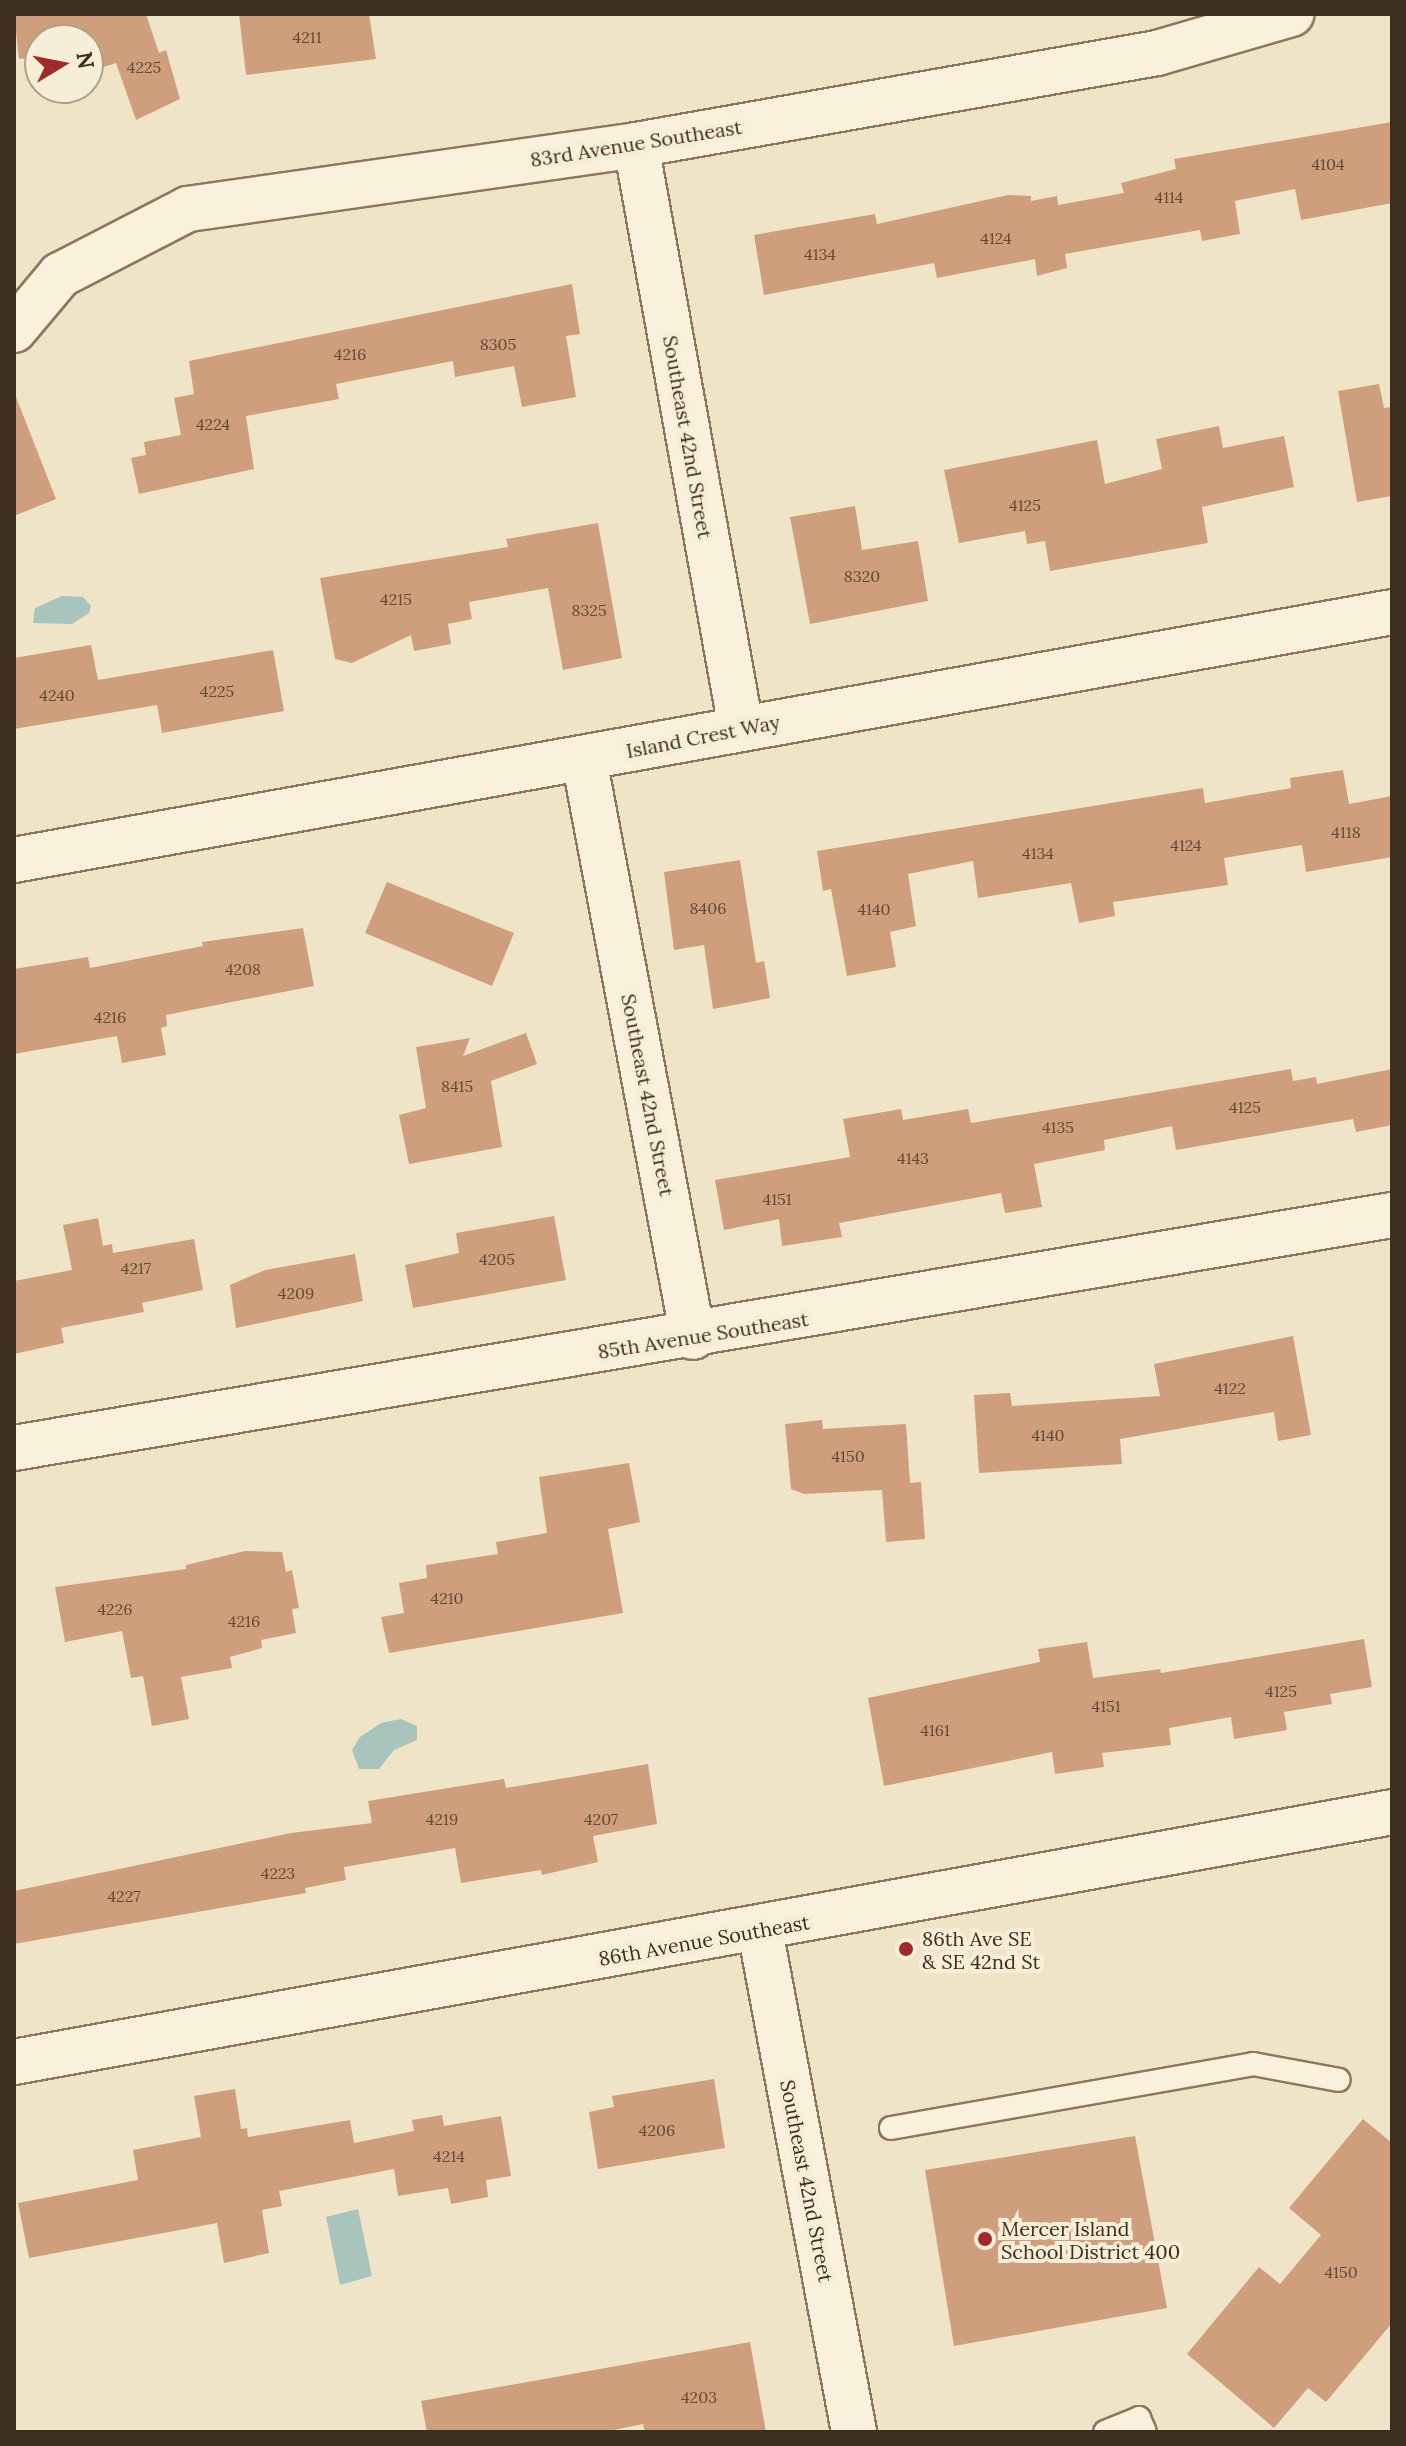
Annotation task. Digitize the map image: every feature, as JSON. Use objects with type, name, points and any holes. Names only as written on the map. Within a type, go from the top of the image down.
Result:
[{"type":"street","name":"83rd Avenue Southeast","points":[[14,330],[60,275],[188,209],[636,145],[1200,28],[1291,14]]},
{"type":"street","name":"Southeast 42nd Street","points":[[636,145],[741,728]]},
{"type":"street","name":"Island Crest Way","points":[[14,860],[1392,612]]},
{"type":"street","name":"Southeast 42nd Street","points":[[584,759],[693,1337]]},
{"type":"street","name":"85th Avenue Southeast","points":[[14,1448],[693,1337],[1392,1215]]},
{"type":"street","name":"86th Avenue Southeast","points":[[14,2062],[760,1930],[1392,1812]]},
{"type":"street","name":"Southeast 42nd Street","points":[[760,1930],[854,2432]]},
{"type":"lane","points":[[891,2128],[1253,2064],[1339,2080]]},
{"type":"lane","points":[[1105,2432],[1139,2418],[1145,2432]]},
{"type":"water","points":[[62,596],[83,597],[91,606],[89,613],[72,624],[33,623],[35,608]]},
{"type":"water","points":[[401,1719],[417,1726],[417,1740],[394,1750],[379,1769],[359,1769],[352,1750],[360,1737],[381,1723]]},
{"type":"water","points":[[358,2209],[372,2276],[340,2285],[326,2217]]},
{"type":"building","points":[[14,14],[146,14],[159,53],[166,50],[180,99],[136,120],[116,63],[104,67],[104,24],[24,24],[24,58],[19,59]]},
{"type":"building","points":[[239,14],[369,14],[376,59],[246,75]]},
{"type":"building","points":[[1392,122],[1392,203],[1301,220],[1295,189],[1235,201],[1240,234],[1202,241],[1200,230],[1065,254],[1067,268],[1037,276],[1035,259],[937,278],[934,263],[764,295],[754,235],[875,214],[877,224],[1008,195],[1031,196],[1031,201],[1057,196],[1058,205],[1124,193],[1121,183],[1176,169],[1174,159]]},
{"type":"building","points":[[572,284],[580,334],[566,336],[576,397],[522,407],[514,366],[455,377],[453,361],[336,384],[339,399],[246,416],[254,469],[139,494],[131,458],[146,455],[144,442],[181,435],[174,398],[194,394],[189,361]]},
{"type":"building","points":[[1379,384],[1384,408],[1392,407],[1392,496],[1357,502],[1338,391]]},
{"type":"building","points":[[14,398],[56,499],[14,516]]},
{"type":"building","points":[[1219,426],[1223,448],[1284,436],[1294,487],[1202,507],[1208,543],[1050,571],[1045,541],[1027,544],[1025,531],[959,543],[944,470],[1097,440],[1105,484],[1162,469],[1156,439]]},
{"type":"building","points":[[855,506],[862,550],[918,541],[928,601],[810,624],[790,517]]},
{"type":"building","points":[[598,523],[622,658],[563,670],[548,588],[469,602],[472,619],[448,624],[451,644],[414,651],[411,635],[352,663],[335,659],[320,578],[508,547],[506,539]]},
{"type":"building","points":[[91,645],[98,680],[273,650],[284,711],[162,733],[157,705],[14,729],[14,658]]},
{"type":"building","points":[[1343,770],[1349,804],[1392,796],[1392,857],[1306,872],[1302,845],[1224,858],[1228,885],[1113,902],[1115,916],[1079,923],[1071,883],[978,898],[973,861],[908,874],[916,926],[890,932],[896,967],[847,976],[831,889],[823,891],[817,851],[1203,788],[1205,803],[1291,788],[1290,778]]},
{"type":"building","points":[[740,860],[756,963],[764,961],[770,998],[713,1009],[704,945],[674,950],[664,872]]},
{"type":"building","points":[[387,882],[514,933],[492,986],[365,933]]},
{"type":"building","points":[[303,928],[314,986],[166,1015],[167,1026],[161,1028],[166,1055],[122,1063],[117,1036],[14,1054],[14,969],[88,957],[90,968],[203,946],[202,942]]},
{"type":"building","points":[[526,1033],[537,1064],[491,1081],[502,1147],[409,1164],[399,1115],[426,1108],[416,1047],[470,1038],[463,1056]]},
{"type":"building","points":[[1291,1069],[1293,1081],[1316,1077],[1317,1084],[1392,1069],[1392,1125],[1356,1132],[1353,1119],[1176,1150],[1172,1126],[1104,1140],[1105,1150],[1034,1164],[1042,1207],[1005,1213],[1001,1193],[839,1223],[842,1237],[782,1246],[779,1219],[724,1230],[715,1180],[850,1157],[843,1119],[901,1109],[903,1120],[968,1109],[971,1123]]},
{"type":"building","points":[[554,1216],[566,1280],[413,1308],[405,1265],[459,1253],[456,1233]]},
{"type":"building","points":[[98,1218],[103,1246],[112,1244],[113,1253],[194,1239],[203,1290],[142,1303],[144,1312],[61,1328],[64,1343],[14,1354],[14,1281],[72,1270],[63,1225]]},
{"type":"building","points":[[355,1254],[363,1301],[236,1328],[230,1285],[265,1270]]},
{"type":"building","points":[[1293,1336],[1311,1435],[1278,1441],[1274,1412],[1120,1439],[1122,1464],[979,1473],[974,1395],[1010,1393],[1012,1406],[1160,1396],[1154,1364]]},
{"type":"building","points":[[822,1420],[823,1429],[906,1424],[910,1483],[921,1482],[925,1539],[886,1542],[882,1490],[804,1494],[791,1489],[785,1424]]},
{"type":"building","points":[[629,1463],[640,1522],[608,1529],[623,1613],[389,1653],[381,1617],[404,1613],[399,1583],[427,1578],[426,1565],[498,1554],[496,1542],[547,1533],[539,1477]]},
{"type":"building","points":[[245,1551],[282,1552],[286,1572],[292,1570],[299,1608],[292,1609],[296,1633],[261,1640],[262,1648],[230,1657],[232,1668],[181,1677],[189,1719],[152,1726],[143,1676],[131,1678],[122,1631],[65,1642],[55,1587],[186,1569],[186,1565]]},
{"type":"building","points":[[1364,1639],[1372,1687],[1330,1694],[1332,1704],[1284,1712],[1287,1730],[1234,1739],[1231,1717],[1169,1728],[1171,1745],[1102,1753],[1104,1767],[1055,1774],[1052,1752],[884,1786],[868,1698],[1040,1662],[1038,1649],[1087,1642],[1093,1678],[1160,1669],[1161,1673]]},
{"type":"building","points":[[648,1764],[657,1824],[593,1836],[598,1862],[542,1875],[541,1870],[461,1883],[455,1848],[344,1867],[346,1880],[305,1888],[306,1893],[14,1944],[14,1891],[291,1833],[372,1823],[368,1801],[504,1779],[506,1788]]},
{"type":"building","points":[[714,2079],[725,2148],[598,2169],[589,2112],[614,2107],[612,2096]]},
{"type":"building","points":[[235,2089],[241,2129],[247,2128],[248,2137],[350,2120],[354,2143],[414,2131],[412,2120],[442,2115],[444,2126],[501,2116],[511,2176],[486,2180],[488,2197],[451,2204],[448,2188],[398,2196],[394,2169],[279,2191],[282,2206],[262,2210],[269,2253],[224,2263],[217,2223],[29,2258],[18,2203],[138,2180],[133,2150],[201,2137],[194,2096]]},
{"type":"building","points":[[1363,2119],[1392,2143],[1392,2323],[1326,2402],[1308,2388],[1274,2428],[1187,2354],[1259,2267],[1280,2284],[1321,2235],[1289,2208]]},
{"type":"building","name":"Mercer Island School District 400","points":[[1135,2136],[1167,2308],[954,2346],[925,2170]]},
{"type":"building","points":[[750,2342],[766,2432],[645,2432],[643,2424],[604,2432],[427,2432],[421,2401]]},
{"type":"place","name":"86th Ave SE & SE 42nd St","points":[[906,1949]]},
{"type":"place","name":"Mercer Island School District 400","points":[[985,2239]]}]
